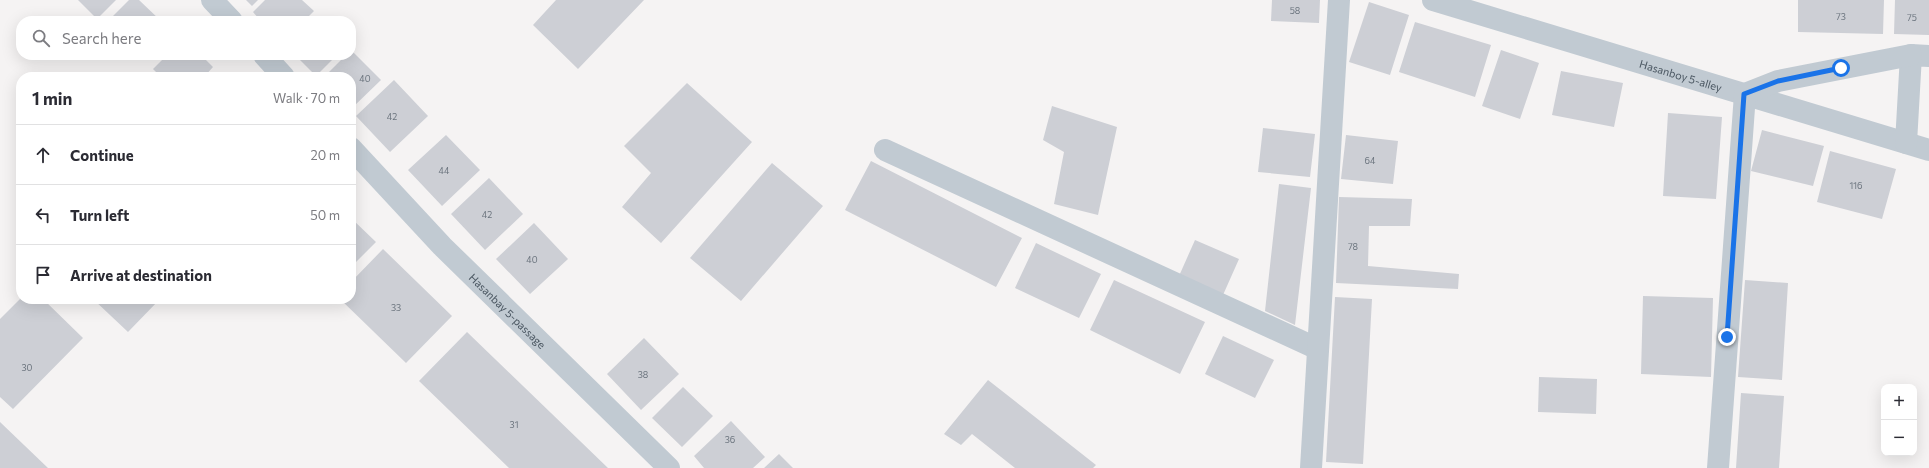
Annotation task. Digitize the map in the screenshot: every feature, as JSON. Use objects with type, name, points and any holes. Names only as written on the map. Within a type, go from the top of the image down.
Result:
[{"type":"street","points":[[212,0],[227,16]]},
{"type":"street","points":[[1311,468],[1339,0]]},
{"type":"street","name":"Hasanboy 5-alley","points":[[1432,0],[1929,150]]},
{"type":"street","points":[[1718,468],[1744,94],[1778,81],[1920,56],[1906,143]]},
{"type":"street","points":[[269,60],[279,72]]},
{"type":"street","points":[[885,150],[1318,349]]},
{"type":"street","name":"Hasanbay 5-passage","points":[[356,153],[442,246],[669,468]]},
{"type":"building","points":[[78,0],[116,0],[100,16],[94,16]]},
{"type":"building","points":[[129,0],[139,0],[156,16],[113,16]]},
{"type":"building","points":[[246,0],[258,0],[252,6]]},
{"type":"building","points":[[265,0],[302,0],[314,11],[309,16],[257,16],[253,12]]},
{"type":"building","points":[[556,0],[644,0],[578,69],[533,25]]},
{"type":"building","points":[[1272,0],[1320,0],[1319,23],[1271,21]]},
{"type":"building","points":[[1798,0],[1884,0],[1883,34],[1798,32]]},
{"type":"building","points":[[1895,0],[1929,0],[1929,35],[1894,34]]},
{"type":"building","points":[[1369,2],[1409,15],[1390,75],[1349,62]]},
{"type":"building","points":[[1415,22],[1491,45],[1475,97],[1399,72]]},
{"type":"building","points":[[1501,50],[1539,63],[1520,119],[1482,106]]},
{"type":"building","points":[[356,55],[381,80],[356,104],[356,72],[329,72],[341,60],[356,60]]},
{"type":"building","points":[[162,60],[206,60],[213,67],[208,72],[156,72],[153,69]]},
{"type":"building","points":[[300,60],[332,60],[320,72],[312,72]]},
{"type":"building","points":[[1561,71],[1623,83],[1614,127],[1552,115]]},
{"type":"building","points":[[394,80],[428,116],[390,152],[356,116]]},
{"type":"building","points":[[687,83],[752,142],[661,243],[622,207],[651,173],[624,146]]},
{"type":"building","points":[[1052,106],[1117,127],[1098,215],[1054,204],[1064,152],[1043,140]]},
{"type":"building","points":[[1668,113],[1722,117],[1716,199],[1663,196]]},
{"type":"building","points":[[1263,128],[1315,134],[1310,177],[1258,172]]},
{"type":"building","points":[[1762,130],[1824,146],[1813,186],[1751,171]]},
{"type":"building","points":[[446,135],[480,170],[442,206],[408,170]]},
{"type":"building","points":[[1346,135],[1398,141],[1393,184],[1341,179]]},
{"type":"building","points":[[1830,151],[1896,169],[1882,219],[1817,202]]},
{"type":"building","points":[[871,161],[1022,238],[996,287],[845,210]]},
{"type":"building","points":[[772,163],[823,206],[741,301],[690,258]]},
{"type":"building","points":[[489,178],[523,214],[485,250],[451,214]]},
{"type":"building","points":[[1279,184],[1311,188],[1295,325],[1265,311]]},
{"type":"building","points":[[1339,197],[1412,199],[1410,226],[1369,226],[1368,266],[1459,274],[1458,289],[1336,283]]},
{"type":"building","points":[[356,223],[376,242],[356,262]]},
{"type":"building","points":[[534,223],[568,259],[530,294],[496,259]]},
{"type":"building","points":[[1195,240],[1239,259],[1223,295],[1179,276]]},
{"type":"building","points":[[1036,243],[1101,274],[1079,318],[1015,288]]},
{"type":"building","points":[[383,249],[452,316],[406,363],[345,304],[356,304],[356,277]]},
{"type":"building","points":[[1114,280],[1205,322],[1180,374],[1090,330]]},
{"type":"building","points":[[1745,280],[1788,283],[1782,380],[1738,377]]},
{"type":"building","points":[[1643,296],[1713,298],[1711,377],[1641,374]]},
{"type":"building","points":[[1335,297],[1372,299],[1363,464],[1326,462]]},
{"type":"building","points":[[16,303],[48,304],[83,338],[13,409],[0,397],[0,319]]},
{"type":"building","points":[[98,304],[155,304],[128,332]]},
{"type":"building","points":[[467,332],[608,468],[509,468],[419,381]]},
{"type":"building","points":[[1223,336],[1274,360],[1255,398],[1205,374]]},
{"type":"building","points":[[644,338],[679,374],[641,410],[607,374]]},
{"type":"building","points":[[1539,377],[1597,379],[1596,414],[1538,412]]},
{"type":"building","points":[[988,380],[1096,465],[1093,468],[1015,468],[972,434],[961,445],[944,434]]},
{"type":"building","points":[[683,387],[713,416],[682,447],[652,418]]},
{"type":"building","points":[[1741,393],[1784,396],[1779,468],[1736,468]]},
{"type":"building","points":[[731,421],[765,457],[753,468],[704,468],[694,456]]},
{"type":"building","points":[[0,422],[48,468],[0,468]]},
{"type":"building","points":[[779,454],[793,468],[764,468]]},
{"type":"route","points":[[1727,337],[1744,94],[1778,81],[1841,68]]}]
